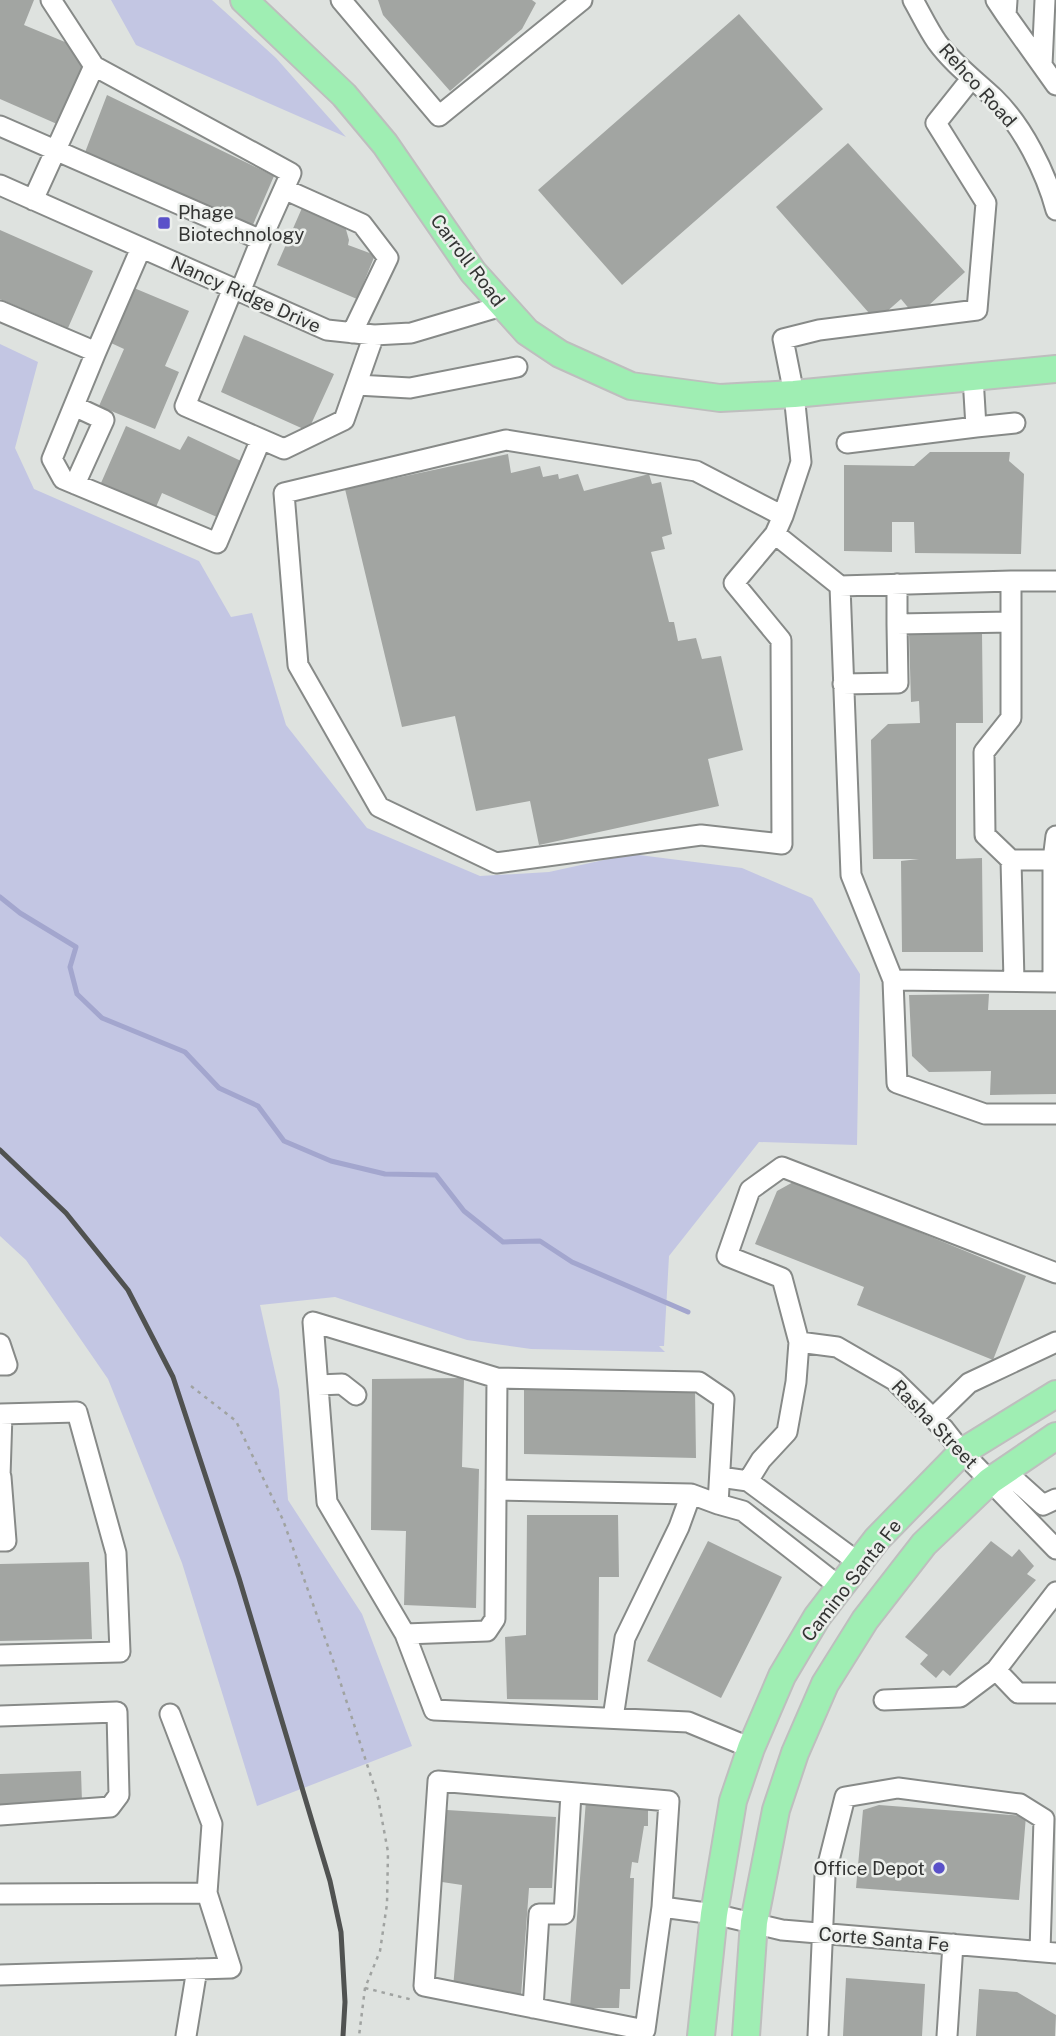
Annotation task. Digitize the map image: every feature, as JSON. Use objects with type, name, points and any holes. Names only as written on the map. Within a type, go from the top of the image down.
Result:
[{"type":"main road","name":"Carroll Road","points":[[247,1],[344,95],[385,144],[472,272],[527,332],[561,354],[631,386],[720,398],[794,394],[1056,369]]},
{"type":"main road","name":"Camino Santa Fe","points":[[701,2036],[714,1914],[733,1801],[751,1748],[782,1676],[817,1618],[877,1539],[962,1452],[1056,1394]]},
{"type":"main road","name":"Camino Santa Fe","points":[[746,2036],[754,1922],[776,1810],[795,1753],[825,1684],[865,1620],[924,1544],[998,1476],[1056,1436]]},
{"type":"street","points":[[51,0],[94,66],[291,173],[185,406],[285,449],[344,420],[374,335]]},
{"type":"street","points":[[341,0],[439,116],[561,6],[583,0]]},
{"type":"street","name":"Rehco Road","points":[[913,0],[938,43],[971,79],[996,100],[1022,135],[1052,180],[1056,210]]},
{"type":"street","points":[[1042,65],[1045,0]]},
{"type":"street","points":[[1003,5],[1056,85]]},
{"type":"street","points":[[33,200],[94,66]]},
{"type":"street","points":[[971,79],[936,123],[986,203],[977,310],[819,330],[783,339],[794,394],[801,462],[779,525],[734,583],[781,640],[782,844],[701,835],[496,863],[379,807],[298,665],[284,494],[506,440],[696,471],[779,525],[840,586],[851,875],[893,980],[897,1083],[985,1114],[1056,1114]]},
{"type":"street","points":[[0,126],[261,240]]},
{"type":"street","name":"Nancy Ridge Drive","points":[[0,185],[327,330],[374,335],[411,333],[502,306]]},
{"type":"street","points":[[284,189],[362,224],[388,258],[352,333]]},
{"type":"street","points":[[141,248],[52,458],[63,479],[217,543],[261,439]]},
{"type":"street","points":[[0,311],[96,352]]},
{"type":"street","points":[[356,385],[410,388],[517,367]]},
{"type":"street","points":[[973,377],[976,427]]},
{"type":"street","points":[[74,406],[104,420],[75,484]]},
{"type":"street","points":[[847,443],[1015,423]]},
{"type":"street","points":[[1011,581],[1011,718],[984,752],[985,835],[1011,860],[1054,860]]},
{"type":"street","points":[[840,586],[1056,581]]},
{"type":"street","points":[[844,684],[898,683],[897,584]]},
{"type":"street","points":[[897,624],[1011,622]]},
{"type":"street","points":[[893,980],[1055,982],[1056,836]]},
{"type":"street","points":[[1011,860],[1014,981]]},
{"type":"street","points":[[748,1481],[761,1460],[787,1432],[796,1382],[799,1342],[782,1278],[727,1256],[750,1190],[782,1167],[1056,1273]]},
{"type":"street","points":[[718,1504],[724,1399],[699,1382],[497,1378],[313,1322],[327,1502],[405,1634],[434,1710],[688,1722],[751,1748]]},
{"type":"street","name":"Rasha Street","points":[[799,1342],[837,1347],[894,1380],[933,1418],[962,1452],[998,1476]]},
{"type":"street","points":[[933,1418],[969,1383],[1056,1342]]},
{"type":"street","points":[[0,1344],[7,1365],[0,1365]]},
{"type":"street","points":[[405,1634],[487,1631],[495,1619],[497,1378]]},
{"type":"street","points":[[318,1385],[342,1384],[356,1395]]},
{"type":"street","points":[[0,1541],[6,1541],[0,1477],[1,1414],[77,1412],[116,1553],[120,1652],[0,1655]]},
{"type":"street","points":[[998,1476],[1052,1507]]},
{"type":"street","points":[[998,1476],[1056,1549]]},
{"type":"street","points":[[720,1477],[748,1481],[859,1563]]},
{"type":"street","points":[[496,1490],[691,1494],[743,1511],[840,1587]]},
{"type":"street","points":[[613,1718],[625,1638],[679,1527],[691,1494]]},
{"type":"street","points":[[884,1700],[960,1697],[996,1670],[1056,1592]]},
{"type":"street","points":[[996,1670],[1018,1693],[1056,1693]]},
{"type":"street","points":[[0,1716],[117,1712],[119,1795],[110,1807],[0,1815]]},
{"type":"street","points":[[0,1975],[231,1968],[207,1893],[212,1824],[170,1714]]},
{"type":"street","points":[[438,1781],[669,1801],[662,1907],[645,2030],[424,1986],[438,1781]]},
{"type":"street","points":[[818,2036],[825,1876],[845,1797],[898,1788],[1020,1804],[1044,1819],[1048,1952]]},
{"type":"street","points":[[533,2008],[539,1913],[564,1914],[571,1793]]},
{"type":"street","points":[[0,1894],[207,1893]]},
{"type":"street","name":"Corte Santa Fe","points":[[662,1907],[714,1914],[782,1930],[1048,1952]]},
{"type":"street","points":[[947,2036],[953,1944]]},
{"type":"street","points":[[186,2036],[197,1969]]},
{"type":"path","points":[[191,1386],[236,1421],[283,1520],[378,1798],[388,1852],[387,1904],[380,1951],[365,1988],[359,2036]]},
{"type":"path","points":[[365,1988],[416,2000]]},
{"type":"shaded area","points":[[111,0],[212,0],[276,58],[346,137],[136,45]]},
{"type":"shaded area","points":[[0,344],[38,362],[15,448],[34,489],[199,561],[231,617],[252,613],[286,725],[367,828],[480,876],[549,872],[631,854],[742,868],[812,898],[860,974],[857,1145],[759,1142],[669,1256],[664,1346],[659,1346],[665,1352],[531,1349],[467,1340],[335,1297],[260,1305],[279,1390],[288,1500],[362,1614],[412,1746],[257,1806],[182,1563],[108,1379],[26,1260],[0,1236]]},
{"type":"building","points":[[0,0],[34,0],[24,25],[77,47],[84,66],[57,124],[0,99]]},
{"type":"building","points":[[378,0],[532,0],[536,3],[522,29],[450,91],[383,15]]},
{"type":"building","points":[[739,14],[823,109],[622,285],[538,190]]},
{"type":"building","points":[[107,95],[274,176],[252,227],[84,155]]},
{"type":"building","points":[[848,143],[965,272],[916,317],[901,299],[876,321],[776,207]]},
{"type":"building","points":[[302,208],[345,226],[348,245],[375,255],[357,299],[277,265]]},
{"type":"building","points":[[0,230],[93,271],[68,328],[0,299]]},
{"type":"building","points":[[134,288],[189,311],[165,366],[179,372],[155,429],[99,406],[124,349],[111,343]]},
{"type":"building","points":[[244,335],[334,374],[308,431],[221,392]]},
{"type":"building","points":[[126,426],[180,450],[188,436],[241,461],[217,517],[162,493],[156,507],[101,483]]},
{"type":"building","points":[[930,452],[1010,452],[1009,461],[1024,474],[1021,554],[915,553],[914,522],[892,522],[892,552],[844,551],[844,465],[914,466]]},
{"type":"building","points":[[508,454],[511,473],[540,466],[543,477],[558,474],[559,479],[578,474],[584,491],[649,474],[652,484],[661,482],[672,534],[662,537],[665,549],[651,552],[669,622],[674,622],[678,641],[696,638],[702,659],[721,656],[743,750],[708,759],[719,806],[539,845],[530,801],[476,811],[455,716],[402,727],[345,489]]},
{"type":"building","points":[[982,632],[983,723],[956,723],[956,859],[982,858],[983,952],[902,952],[901,861],[919,859],[873,859],[871,740],[888,724],[920,723],[919,701],[911,702],[909,633]]},
{"type":"building","points":[[989,994],[988,1010],[1056,1010],[1056,1094],[990,1095],[991,1071],[929,1072],[912,1056],[909,995]]},
{"type":"building","points":[[795,1181],[1026,1276],[993,1360],[857,1305],[864,1287],[755,1244],[777,1191]]},
{"type":"building","points":[[464,1378],[462,1467],[479,1469],[476,1608],[404,1605],[406,1531],[371,1530],[372,1379]]},
{"type":"building","points":[[524,1387],[695,1389],[696,1458],[524,1454]]},
{"type":"building","points":[[527,1515],[618,1515],[619,1577],[599,1577],[598,1700],[507,1699],[505,1637],[526,1635]]},
{"type":"building","points":[[708,1541],[782,1577],[721,1698],[647,1661]]},
{"type":"building","points":[[991,1541],[1012,1557],[1019,1549],[1034,1566],[1027,1574],[1036,1580],[950,1676],[943,1670],[936,1678],[920,1664],[928,1655],[905,1637]]},
{"type":"building","points":[[89,1562],[92,1639],[0,1641],[0,1564]]},
{"type":"building","points":[[81,1771],[82,1802],[0,1805],[0,1774]]},
{"type":"building","points":[[586,1800],[648,1807],[648,1826],[644,1826],[638,1863],[632,1862],[630,1878],[634,1878],[630,1989],[620,1989],[619,2008],[570,2008]]},
{"type":"building","name":"Office Depot","points":[[879,1805],[1026,1816],[1019,1900],[856,1888],[863,1810]]},
{"type":"building","points":[[447,1810],[556,1817],[552,1888],[529,1888],[521,1996],[453,1988],[462,1885],[442,1882]]},
{"type":"building","points":[[846,1978],[925,1984],[922,2036],[843,2036]]},
{"type":"building","points":[[979,1989],[1017,1992],[1056,2015],[1055,2036],[976,2036]]},
{"type":"waterway","points":[[0,897],[20,913],[76,947],[70,967],[77,994],[102,1018],[185,1052],[219,1088],[258,1106],[284,1141],[331,1161],[385,1174],[436,1175],[464,1211],[503,1242],[540,1241],[572,1262],[688,1312]]},
{"type":"railway","points":[[0,1150],[66,1213],[128,1290],[173,1377],[239,1578],[330,1881],[341,1932],[345,2002],[343,2036]]},
{"type":"place","name":"Phage Biotechnology","points":[[164,223]]},
{"type":"place","name":"Office Depot","points":[[939,1868]]}]
